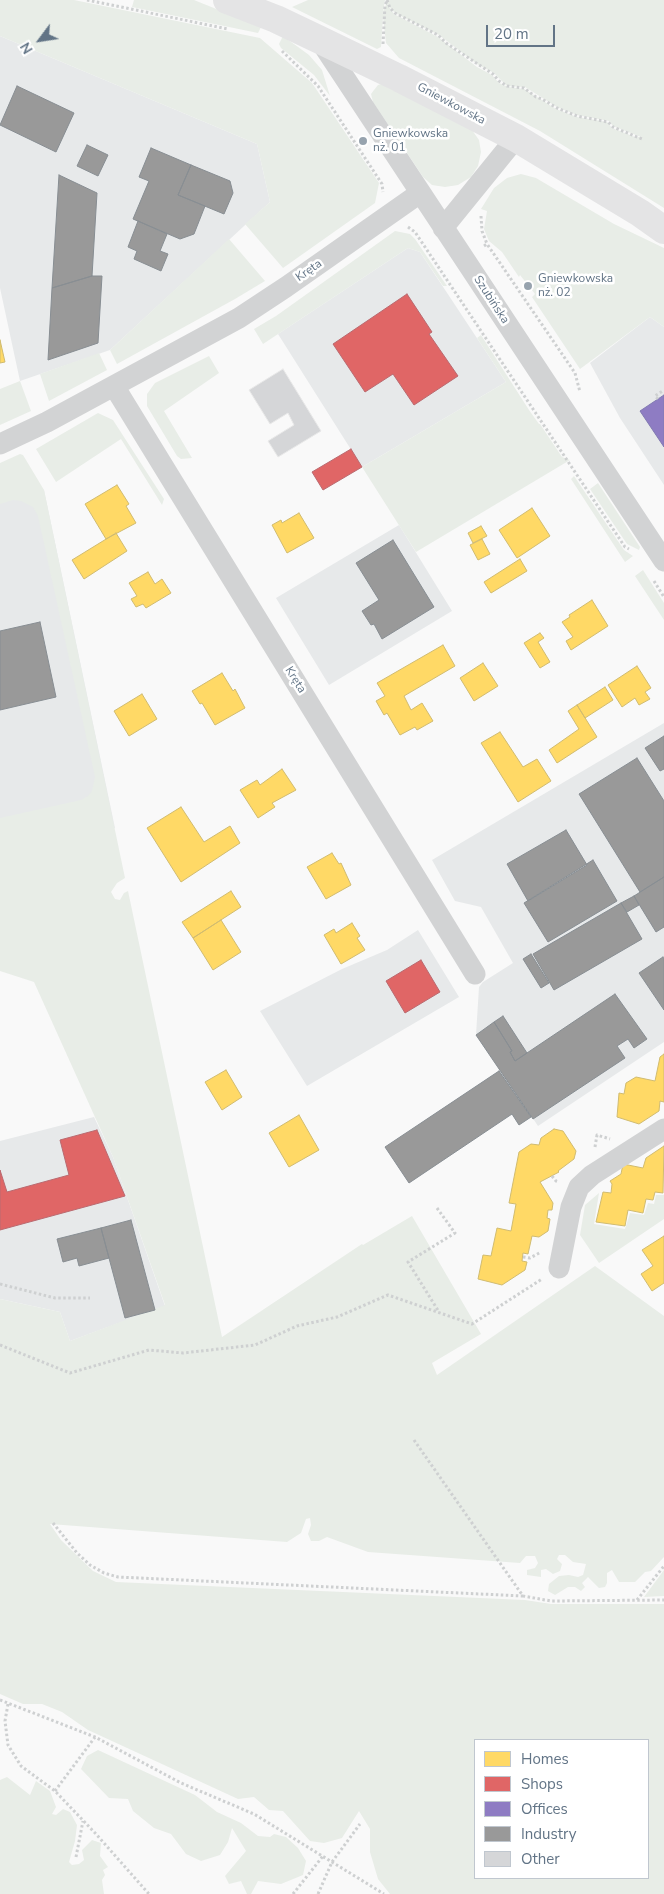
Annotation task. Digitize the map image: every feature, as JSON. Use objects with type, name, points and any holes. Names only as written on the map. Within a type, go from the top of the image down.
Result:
[{"type":"main road","name":"Gniewkowska","points":[[226,0],[276,19],[400,78],[516,138],[640,213],[664,230]]},
{"type":"street","name":"Szubińska","points":[[318,39],[443,228],[657,568]]},
{"type":"street","points":[[443,228],[516,138]]},
{"type":"street","name":"Kręta","points":[[0,444],[47,422],[239,318],[286,288],[420,194]]},
{"type":"street","name":"Kręta","points":[[114,386],[475,974]]},
{"type":"street","points":[[559,1268],[571,1207],[579,1187],[592,1175],[664,1129]]},
{"type":"path","points":[[87,0],[230,30]]},
{"type":"path","points":[[383,46],[385,5],[387,0]]},
{"type":"path","points":[[387,0],[390,8],[395,13],[438,35],[446,43],[493,74],[507,86],[524,88],[556,108],[576,116],[608,122],[613,127],[642,139]]},
{"type":"path","points":[[276,48],[318,86],[382,184],[383,192],[387,198]]},
{"type":"path","points":[[482,213],[482,231],[486,245],[575,373],[581,395]]},
{"type":"path","points":[[406,225],[415,232],[625,547],[634,552]]},
{"type":"path","points":[[658,399],[655,396],[664,390]]},
{"type":"path","points":[[657,568],[664,597]]},
{"type":"path","points":[[437,1208],[455,1233],[408,1262],[439,1313]]},
{"type":"path","points":[[0,1345],[70,1373],[149,1350],[183,1353],[255,1345],[297,1326],[337,1317],[388,1295],[472,1324],[559,1268]]},
{"type":"path","points":[[0,1284],[56,1298],[90,1298]]},
{"type":"path","points":[[414,1440],[523,1596]]},
{"type":"path","points":[[53,1523],[72,1548],[90,1565],[104,1573],[118,1577],[523,1596],[551,1601],[664,1600]]},
{"type":"path","points":[[637,1600],[664,1566]]},
{"type":"path","points":[[0,1700],[95,1737],[180,1783],[254,1814],[384,1894]]},
{"type":"path","points":[[8,1704],[5,1721],[8,1745],[21,1766],[55,1791],[149,1894]]},
{"type":"path","points":[[55,1791],[95,1737]]},
{"type":"path","points":[[76,1857],[83,1821]]},
{"type":"path","points":[[318,1894],[332,1862],[360,1824]]},
{"type":"path","points":[[287,1894],[293,1893],[323,1856]]},
{"type":"shaded area","points":[[0,0],[74,0],[260,38],[312,83],[379,183],[375,203],[283,268],[245,224],[270,202],[257,144],[0,36]]},
{"type":"shaded area","points":[[134,0],[194,0],[261,27],[258,33],[132,7]]},
{"type":"shaded area","points":[[308,0],[385,0],[383,12],[388,0],[664,0],[664,208],[540,131],[399,58],[386,43],[383,17],[381,47],[377,49],[292,7]],"holes":[[[388,5],[395,13],[439,35],[477,64],[494,73],[507,86],[525,87],[557,107],[577,115],[609,121],[613,126],[641,137],[635,137],[612,128],[607,122],[577,117],[556,109],[524,89],[508,87],[499,83],[492,75],[477,67],[438,37],[394,14]]]},
{"type":"shaded area","points":[[0,36],[257,144],[270,202],[110,350],[20,381],[0,288]]},
{"type":"shaded area","points":[[283,36],[309,55],[322,70],[330,96],[314,75],[281,48],[279,44]]},
{"type":"shaded area","points":[[384,83],[472,130],[479,140],[481,152],[478,166],[471,177],[458,185],[445,187],[432,185],[423,177],[373,102],[371,94],[378,85]]},
{"type":"shaded area","points":[[521,174],[536,178],[614,224],[664,248],[664,327],[650,317],[580,369],[532,297],[535,294],[520,275],[519,277],[502,252],[489,241],[484,229],[487,211],[481,209],[494,188],[507,178]]},
{"type":"shaded area","points":[[395,231],[410,234],[415,239],[447,286],[443,286],[420,252],[408,248],[263,344],[254,329],[276,316]]},
{"type":"shaded area","points":[[229,239],[265,281],[117,364],[110,350]]},
{"type":"shaded area","points":[[408,248],[420,252],[506,382],[362,467],[278,334]]},
{"type":"shaded area","points":[[650,317],[664,327],[664,485],[620,418],[590,363]]},
{"type":"shaded area","points":[[481,335],[562,457],[570,460],[416,552],[362,467],[506,382],[477,338]]},
{"type":"shaded area","points":[[99,353],[107,370],[49,401],[40,374]]},
{"type":"shaded area","points":[[209,356],[219,373],[164,411],[192,458],[181,459],[177,456],[147,406],[147,394],[155,383]]},
{"type":"shaded area","points":[[20,381],[31,411],[0,425],[0,389]]},
{"type":"shaded area","points":[[98,413],[113,420],[164,499],[162,505],[121,439],[56,482],[36,449]]},
{"type":"shaded area","points":[[20,454],[23,455],[44,490],[125,878],[117,883],[111,892],[115,899],[120,900],[124,893],[128,891],[222,1337],[362,1244],[412,1216],[481,1334],[432,1363],[437,1375],[595,1266],[664,1316],[664,1557],[651,1571],[645,1572],[635,1582],[619,1582],[612,1570],[607,1573],[605,1587],[599,1588],[588,1577],[582,1583],[585,1587],[581,1591],[575,1587],[568,1587],[555,1595],[548,1591],[549,1584],[559,1576],[569,1575],[578,1577],[583,1575],[586,1564],[573,1562],[565,1555],[559,1555],[557,1559],[562,1564],[560,1571],[553,1574],[546,1569],[541,1570],[541,1577],[527,1575],[527,1570],[535,1568],[538,1563],[535,1556],[526,1556],[520,1563],[368,1552],[327,1537],[319,1541],[311,1541],[308,1534],[311,1525],[310,1518],[306,1519],[301,1533],[287,1542],[50,1524],[61,1540],[93,1571],[116,1582],[525,1600],[551,1604],[664,1604],[664,1894],[390,1894],[378,1879],[370,1852],[370,1829],[359,1811],[342,1838],[324,1843],[310,1841],[283,1811],[269,1810],[254,1797],[238,1799],[88,1730],[62,1712],[42,1704],[23,1704],[0,1694],[0,1299],[60,1312],[70,1341],[165,1305],[113,1157],[34,982],[0,971],[0,818],[81,800],[92,791],[95,777],[38,516],[33,507],[21,501],[13,500],[0,504],[0,463]]},
{"type":"shaded area","points":[[574,476],[624,550],[633,556],[625,562],[571,479]]},
{"type":"shaded area","points":[[29,482],[44,490],[115,828],[0,850],[0,495]]},
{"type":"shaded area","points":[[598,483],[640,547],[639,550],[627,544],[590,489]]},
{"type":"shaded area","points":[[399,525],[452,611],[329,685],[276,598]]},
{"type":"shaded area","points":[[643,570],[664,603],[664,620],[635,576]]},
{"type":"shaded area","points":[[664,723],[664,1042],[538,1126],[532,1117],[519,1125],[512,1114],[409,1183],[385,1147],[500,1070],[476,1035],[479,987],[483,982],[513,963],[481,907],[455,901],[432,860]]},
{"type":"shaded area","points":[[418,930],[459,997],[307,1086],[260,1011],[342,969],[387,950]]},
{"type":"shaded area","points":[[94,1117],[113,1157],[165,1306],[70,1341],[60,1312],[0,1299],[0,1141]]},
{"type":"shaded area","points":[[599,1193],[594,1224],[625,1229],[630,1213],[644,1215],[648,1203],[654,1204],[656,1195],[664,1195],[664,1219],[599,1263],[580,1235],[585,1205]]},
{"type":"shaded area","points":[[664,1570],[664,1596],[644,1597]]},
{"type":"shaded area","points":[[98,1750],[195,1795],[217,1812],[241,1823],[258,1836],[270,1837],[274,1834],[286,1837],[298,1848],[306,1861],[303,1875],[281,1884],[258,1881],[251,1894],[247,1894],[241,1881],[229,1884],[225,1876],[246,1851],[232,1828],[228,1842],[220,1855],[201,1861],[186,1854],[171,1834],[154,1828],[133,1811],[128,1799],[109,1798],[81,1769],[87,1756]]},
{"type":"shaded area","points":[[7,1777],[30,1795],[36,1781],[50,1791],[56,1807],[52,1814],[56,1815],[63,1809],[70,1812],[77,1825],[69,1862],[72,1865],[79,1864],[84,1860],[82,1850],[92,1840],[101,1843],[100,1856],[108,1867],[103,1870],[105,1875],[102,1880],[104,1894],[0,1894],[0,1780]]},
{"type":"building: Homes","points":[[0,340],[5,362],[0,363]]},
{"type":"building: Homes","points":[[117,485],[129,504],[126,506],[136,523],[106,539],[85,504]]},
{"type":"building: Homes","points":[[532,508],[550,536],[517,558],[499,530]]},
{"type":"building: Homes","points":[[299,513],[314,538],[287,553],[272,525],[281,520],[282,523]]},
{"type":"building: Homes","points":[[481,526],[487,536],[473,543],[468,533]]},
{"type":"building: Homes","points":[[116,533],[127,551],[84,579],[72,560]]},
{"type":"building: Homes","points":[[482,539],[490,554],[478,560],[470,545]]},
{"type":"building: Homes","points":[[520,559],[527,571],[491,593],[484,582]]},
{"type":"building: Homes","points":[[148,572],[155,584],[162,579],[171,593],[146,608],[143,604],[136,607],[131,599],[137,596],[129,583]]},
{"type":"building: Homes","points":[[592,600],[608,626],[571,650],[566,641],[573,637],[562,622],[570,617],[569,615]]},
{"type":"building: Homes","points":[[540,633],[544,638],[538,642],[550,662],[540,668],[524,643]]},
{"type":"building: Homes","points":[[443,645],[455,666],[404,696],[411,710],[422,703],[433,721],[417,730],[415,727],[400,735],[387,713],[384,715],[376,701],[385,696],[377,683]]},
{"type":"building: Homes","points":[[483,663],[498,686],[474,701],[460,678]]},
{"type":"building: Homes","points":[[637,666],[651,688],[645,692],[650,699],[639,705],[635,698],[622,707],[608,685]]},
{"type":"building: Homes","points":[[222,673],[233,691],[235,689],[245,708],[215,725],[202,703],[200,704],[192,691]]},
{"type":"building: Homes","points":[[605,687],[613,700],[585,718],[577,705]]},
{"type":"building: Homes","points":[[142,694],[157,719],[129,736],[114,711]]},
{"type":"building: Homes","points":[[577,705],[597,737],[557,763],[549,750],[579,729],[568,711]]},
{"type":"building: Homes","points":[[500,732],[523,767],[537,759],[551,781],[518,802],[481,743]]},
{"type":"building: Homes","points":[[282,769],[296,790],[272,803],[275,807],[258,818],[240,790],[257,780],[260,785]]},
{"type":"building: Homes","points":[[181,807],[204,842],[230,826],[240,843],[181,882],[147,828]]},
{"type":"building: Homes","points":[[332,853],[339,864],[341,863],[351,885],[326,899],[307,867]]},
{"type":"building: Homes","points":[[231,891],[241,907],[193,938],[182,922]]},
{"type":"building: Homes","points":[[221,920],[241,952],[213,970],[193,938]]},
{"type":"building: Homes","points":[[352,923],[360,936],[357,938],[365,950],[341,964],[324,935],[334,929],[336,933]]},
{"type":"building: Homes","points":[[664,1054],[664,1102],[660,1101],[659,1111],[639,1124],[617,1117],[619,1093],[624,1094],[626,1083],[636,1077],[655,1081],[660,1057]]},
{"type":"building: Homes","points":[[226,1070],[242,1097],[222,1110],[205,1082]]},
{"type":"building: Homes","points":[[299,1115],[319,1150],[289,1167],[269,1133]]},
{"type":"building: Homes","points":[[554,1129],[563,1131],[576,1151],[574,1159],[559,1172],[540,1182],[553,1203],[552,1210],[548,1210],[547,1218],[550,1219],[548,1231],[539,1237],[532,1236],[528,1254],[523,1253],[522,1261],[527,1262],[525,1270],[502,1285],[478,1279],[483,1255],[491,1256],[497,1228],[511,1231],[516,1204],[509,1203],[519,1152],[531,1144],[539,1145],[541,1138]]},
{"type":"building: Homes","points":[[664,1146],[663,1193],[655,1192],[653,1200],[646,1199],[643,1213],[628,1210],[625,1226],[596,1222],[603,1192],[611,1193],[612,1184],[610,1181],[621,1174],[623,1164],[643,1168],[646,1158]]},
{"type":"building: Homes","points":[[664,1236],[664,1283],[652,1291],[641,1274],[653,1266],[642,1250]]},
{"type":"building: Shops","points":[[407,294],[432,332],[429,334],[458,376],[414,405],[393,374],[365,392],[333,344]]},
{"type":"building: Shops","points":[[351,449],[362,467],[323,490],[312,472]]},
{"type":"building: Shops","points":[[421,960],[440,992],[405,1013],[386,981]]},
{"type":"building: Shops","points":[[97,1130],[125,1196],[0,1230],[0,1170],[7,1192],[69,1175],[60,1140]]},
{"type":"building: Offices","points":[[664,395],[664,447],[640,411]]},
{"type":"building: Industry","points":[[17,86],[74,113],[56,152],[0,125]]},
{"type":"building: Industry","points":[[87,145],[108,155],[98,176],[77,166]]},
{"type":"building: Industry","points":[[151,148],[191,165],[178,195],[205,206],[194,234],[180,239],[133,219],[149,181],[139,177]]},
{"type":"building: Industry","points":[[191,165],[230,181],[233,193],[224,214],[178,195]]},
{"type":"building: Industry","points":[[59,175],[97,193],[92,276],[52,288]]},
{"type":"building: Industry","points":[[138,221],[167,234],[160,251],[168,254],[161,271],[134,259],[137,251],[128,247]]},
{"type":"building: Industry","points":[[92,276],[102,276],[98,343],[48,360],[52,288]]},
{"type":"building: Industry","points":[[393,540],[434,607],[382,639],[374,624],[371,625],[362,611],[379,600],[356,563]]},
{"type":"building: Industry","points":[[40,622],[56,697],[0,710],[0,631]]},
{"type":"building: Industry","points":[[664,736],[664,769],[660,771],[645,748]]},
{"type":"building: Industry","points":[[637,758],[664,801],[664,877],[640,892],[579,794]]},
{"type":"building: Industry","points":[[566,830],[587,865],[528,901],[507,864]]},
{"type":"building: Industry","points":[[593,860],[617,901],[548,942],[524,903]]},
{"type":"building: Industry","points":[[664,877],[664,927],[656,932],[634,896]]},
{"type":"building: Industry","points":[[634,896],[639,905],[627,912],[621,903]]},
{"type":"building: Industry","points":[[621,903],[642,939],[554,990],[533,954]]},
{"type":"building: Industry","points":[[531,954],[549,983],[541,988],[523,959]]},
{"type":"building: Industry","points":[[663,957],[664,959],[664,1010],[639,973]]},
{"type":"building: Industry","points":[[615,994],[647,1039],[634,1048],[628,1039],[617,1046],[625,1058],[533,1119],[476,1035],[494,1022],[512,1051],[510,1052],[515,1061]]},
{"type":"building: Industry","points":[[503,1016],[527,1053],[515,1061],[510,1052],[512,1051],[494,1022]]},
{"type":"building: Industry","points":[[499,1071],[531,1117],[519,1125],[512,1114],[409,1183],[385,1147]]},
{"type":"building: Industry","points":[[131,1220],[155,1310],[125,1318],[101,1228]]},
{"type":"building: Industry","points":[[101,1228],[109,1258],[79,1266],[77,1258],[63,1262],[57,1239]]},
{"type":"building: Other","points":[[283,369],[321,431],[278,457],[268,441],[294,425],[288,413],[270,424],[249,390]]},
{"type":"place","name":"Gniewkowska nż. 01","points":[[363,141]]},
{"type":"place","name":"Gniewkowska nż. 02","points":[[528,286]]}]
